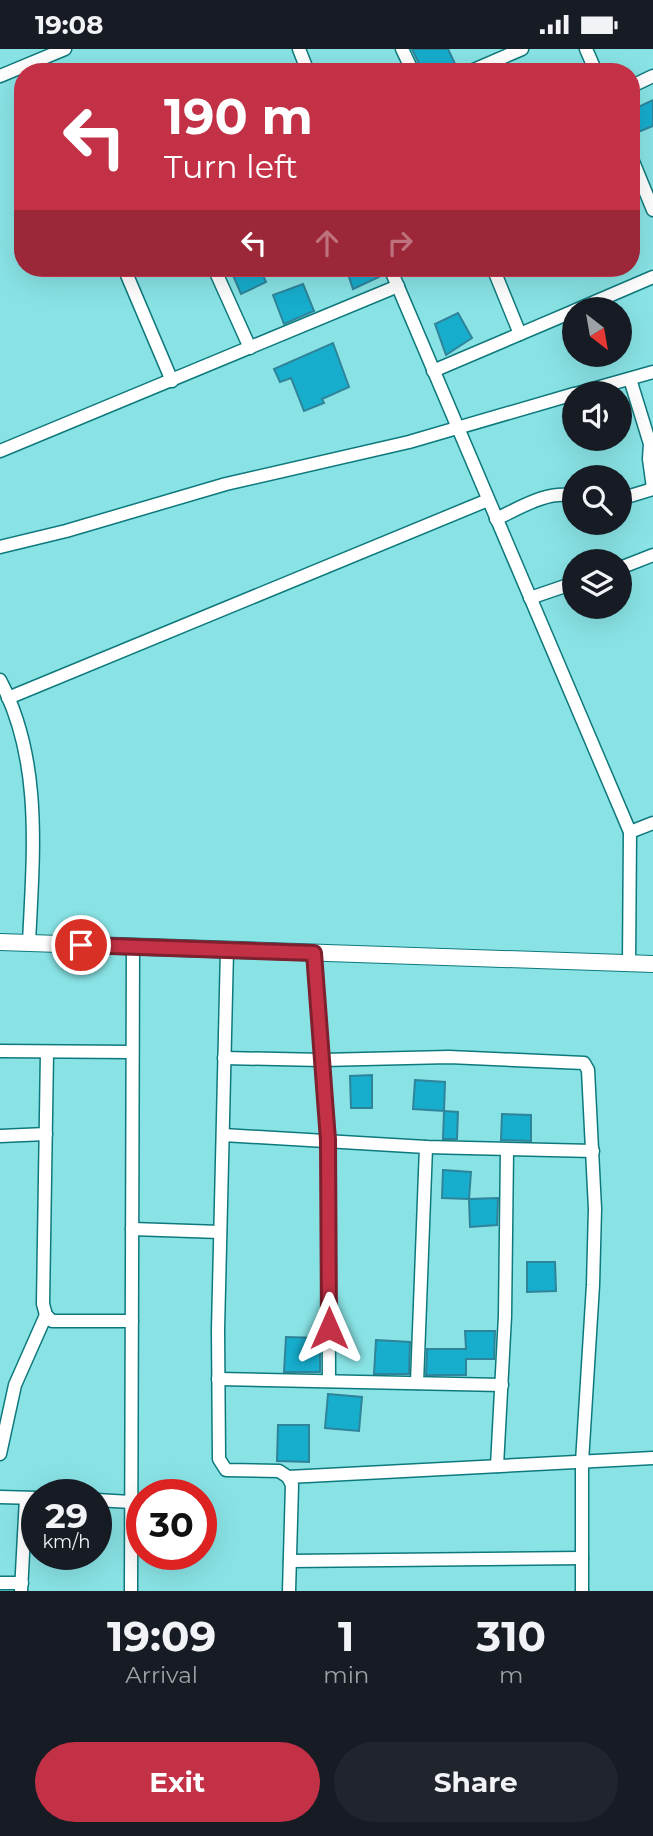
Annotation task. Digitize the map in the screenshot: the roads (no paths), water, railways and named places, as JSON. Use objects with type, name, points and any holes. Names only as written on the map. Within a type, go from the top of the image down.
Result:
[{"type":"street","points":[[31,63],[65,49]]},
{"type":"street","points":[[501,63],[522,49]]},
{"type":"street","points":[[640,178],[653,210]]},
{"type":"street","points":[[128,277],[172,381]]},
{"type":"street","points":[[218,277],[250,348]]},
{"type":"street","points":[[394,277],[630,832],[629,963]]},
{"type":"street","points":[[497,277],[520,334]]},
{"type":"street","points":[[606,297],[653,277]]},
{"type":"street","points":[[0,451],[398,286]]},
{"type":"street","points":[[433,372],[562,316]]},
{"type":"street","points":[[623,381],[653,372]]},
{"type":"street","points":[[630,379],[650,444],[653,488],[632,495]]},
{"type":"street","points":[[0,547],[226,484],[365,453],[562,398]]},
{"type":"street","points":[[496,519],[547,496],[562,494]]},
{"type":"street","points":[[8,698],[488,500]]},
{"type":"street","points":[[632,563],[653,555]]},
{"type":"street","points":[[530,598],[562,587]]},
{"type":"street","points":[[0,680],[29,761],[34,842],[29,943]]},
{"type":"street","points":[[630,832],[653,823]]},
{"type":"street","points":[[0,942],[653,964]]},
{"type":"street","points":[[131,1479],[133,946]]},
{"type":"street","points":[[227,950],[220,1232],[219,1459],[226,1470],[279,1471],[292,1485],[289,1591]]},
{"type":"street","points":[[314,953],[328,1140],[329,1381]]},
{"type":"street","points":[[0,1051],[132,1052]]},
{"type":"street","points":[[47,1052],[43,1304],[46,1315],[52,1321],[132,1321]]},
{"type":"street","points":[[225,1058],[322,1060],[449,1057],[584,1063],[588,1070],[595,1209],[582,1462],[582,1591]]},
{"type":"street","points":[[0,1136],[46,1134]]},
{"type":"street","points":[[223,1135],[426,1147],[593,1151]]},
{"type":"street","points":[[417,1383],[426,1147]]},
{"type":"street","points":[[497,1466],[505,1316],[507,1150]]},
{"type":"street","points":[[132,1229],[220,1232]]},
{"type":"street","points":[[0,1454],[5,1407],[46,1315]]},
{"type":"street","points":[[218,1379],[502,1385]]},
{"type":"street","points":[[288,1478],[653,1458]]},
{"type":"street","points":[[0,1497],[21,1498]]},
{"type":"street","points":[[290,1561],[582,1558]]},
{"type":"street","points":[[131,1570],[131,1591]]},
{"type":"street","points":[[0,1583],[22,1587]]}]
